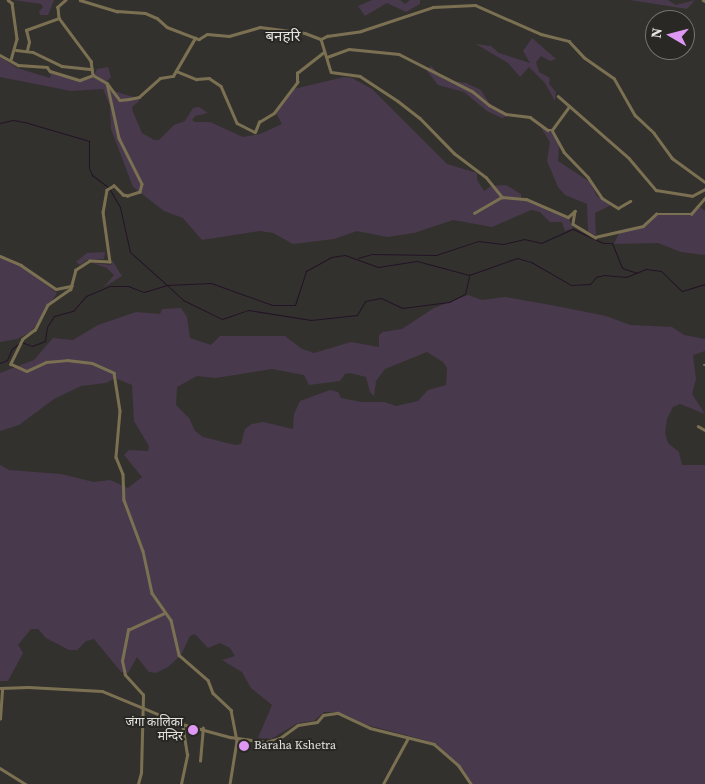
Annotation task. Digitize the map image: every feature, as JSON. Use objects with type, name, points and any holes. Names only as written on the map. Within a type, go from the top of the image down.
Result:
[{"type":"street","points":[[8,0],[12,7],[16,50],[11,60]]},
{"type":"street","points":[[66,0],[58,7],[59,18],[91,61],[93,75]]},
{"type":"street","points":[[80,0],[117,11],[145,13],[195,38],[211,34],[229,36],[260,27],[305,33],[320,39],[327,36],[361,32],[432,7],[460,4],[487,8],[540,34],[569,42],[585,58],[614,78],[635,115],[654,133],[672,158],[705,182]]},
{"type":"street","points":[[460,4],[462,0]]},
{"type":"street","points":[[26,50],[29,42],[26,30],[59,18]]},
{"type":"street","points":[[93,75],[107,83],[120,100],[139,97],[160,78],[173,76],[195,38]]},
{"type":"street","points":[[320,39],[331,72],[354,74],[368,80],[420,118],[454,153],[491,181],[502,197]]},
{"type":"street","points":[[16,50],[26,50],[62,66],[92,69]]},
{"type":"street","points":[[327,57],[350,50],[398,54],[472,91],[483,102],[506,114],[530,117],[544,128],[552,130],[564,152],[588,177],[602,198],[618,208],[630,201]]},
{"type":"street","points":[[176,71],[196,79],[209,78],[221,86],[237,122],[255,132],[260,122],[274,113],[296,82],[297,73],[324,52]]},
{"type":"street","points":[[0,55],[18,65],[47,67],[50,71],[80,80],[93,75]]},
{"type":"street","points":[[107,83],[119,138],[142,184],[136,195],[123,195],[114,186],[107,190],[103,212],[110,262],[86,262],[76,270],[72,286],[55,298],[35,330],[22,339],[12,364],[27,371],[46,362],[67,360],[92,363],[114,373],[120,411],[116,456],[123,474],[124,500],[143,551],[152,593],[164,613],[171,620],[179,655],[208,680],[213,693],[231,710],[236,738],[230,784]]},
{"type":"street","points":[[558,96],[629,158],[656,190],[692,196],[705,189]]},
{"type":"street","points":[[552,130],[570,107]]},
{"type":"street","points":[[474,213],[502,197],[537,202],[568,217],[575,212],[573,224],[594,237],[643,226],[660,213],[691,214],[705,198]]},
{"type":"street","points":[[0,256],[21,265],[56,289],[72,286]]},
{"type":"street","points":[[698,426],[705,430]]},
{"type":"street","points":[[138,784],[143,710],[141,692],[125,675],[122,666],[127,633],[164,613]]},
{"type":"street","points":[[0,719],[1,688],[28,686],[102,691],[143,710],[182,724],[236,738],[270,741],[298,725],[317,722],[323,715],[338,713],[370,728],[434,744],[459,766],[470,784]]},
{"type":"street","points":[[181,784],[187,755],[182,724]]},
{"type":"street","points":[[200,761],[203,728]]},
{"type":"street","points":[[383,784],[408,738]]},
{"type":"street","points":[[0,768],[26,784]]},
{"type":"shaded area","points":[[13,0],[54,0],[48,15],[40,15],[39,12],[43,7],[41,4]]},
{"type":"shaded area","points":[[372,0],[400,0],[405,4],[410,0],[420,0],[420,4],[406,12],[387,3],[365,16],[358,6]]},
{"type":"shaded area","points":[[630,0],[668,0],[676,5],[695,0],[687,9]]},
{"type":"shaded area","points":[[532,38],[556,59],[550,61],[541,56],[536,62],[539,72],[550,78],[549,84],[556,92],[555,101],[545,83],[529,67],[520,77],[508,63],[476,44],[491,46],[499,53],[530,63],[523,51]]},
{"type":"shaded area","points":[[0,57],[17,68],[50,78],[51,73],[58,73],[80,81],[94,75],[97,69],[108,67],[111,77],[106,82],[110,90],[137,98],[139,101],[132,107],[133,112],[142,133],[154,140],[159,140],[174,125],[185,121],[193,108],[199,107],[208,113],[195,116],[192,120],[195,122],[210,122],[243,137],[260,134],[282,124],[276,113],[294,89],[344,77],[352,78],[372,89],[447,164],[477,173],[477,180],[484,191],[491,186],[506,185],[521,194],[521,201],[531,201],[569,219],[573,228],[565,231],[562,222],[550,222],[540,212],[531,210],[492,227],[453,220],[414,233],[387,237],[357,231],[334,239],[293,244],[273,233],[260,231],[202,240],[183,218],[164,211],[133,187],[111,129],[110,106],[103,89],[71,91],[0,77]]},
{"type":"shaded area","points":[[431,66],[445,80],[466,83],[481,90],[489,103],[510,115],[502,118],[487,111],[464,92],[438,85],[427,71]]},
{"type":"shaded area","points":[[540,126],[552,132],[559,145],[558,161],[590,182],[597,196],[611,205],[595,213],[596,236],[588,231],[587,204],[565,195],[558,187],[547,161],[550,142]]},
{"type":"shaded area","points":[[700,207],[705,211],[705,255],[681,252],[658,243],[614,244],[619,233],[643,227],[656,215],[692,215]]},
{"type":"shaded area","points":[[105,252],[104,259],[87,260],[80,265],[76,262],[87,253]]},
{"type":"shaded area","points":[[0,257],[25,269],[57,293],[31,332],[17,339],[0,342]]},
{"type":"shaded area","points":[[112,260],[122,276],[104,287],[114,275],[107,268],[92,263],[111,265]]},
{"type":"shaded area","points":[[468,295],[482,300],[505,297],[606,316],[630,325],[672,327],[684,335],[705,339],[705,351],[693,355],[696,379],[692,394],[705,414],[680,404],[673,407],[667,419],[665,433],[668,443],[679,452],[682,465],[705,465],[705,784],[472,784],[436,743],[367,725],[338,712],[324,712],[314,721],[298,723],[271,739],[258,738],[272,705],[251,688],[242,672],[222,660],[235,656],[230,648],[220,643],[208,648],[195,634],[190,636],[181,655],[168,667],[156,673],[149,672],[137,657],[128,673],[121,672],[94,639],[86,641],[77,650],[69,650],[46,638],[38,629],[31,629],[18,645],[23,653],[8,681],[0,681],[0,465],[9,470],[61,474],[94,482],[110,480],[128,488],[142,477],[124,455],[129,450],[148,451],[149,446],[134,421],[132,385],[115,378],[106,383],[81,386],[54,399],[19,425],[0,431],[0,373],[34,360],[53,338],[73,340],[98,325],[136,312],[160,314],[162,309],[181,308],[187,317],[190,338],[211,345],[220,336],[285,336],[302,349],[314,353],[351,342],[379,347],[379,335],[383,332],[402,329],[434,308]],"holes":[[[427,352],[443,362],[447,368],[446,385],[428,390],[418,401],[396,406],[384,402],[361,402],[341,398],[338,392],[330,390],[300,401],[294,414],[293,429],[263,422],[252,424],[245,429],[241,444],[235,445],[203,437],[195,431],[189,418],[176,405],[177,387],[197,376],[216,378],[272,369],[304,375],[309,385],[340,381],[345,374],[350,373],[366,377],[370,392],[374,396],[376,381],[385,369]]]},
{"type":"waterway","points":[[0,123],[13,120],[28,123],[89,141],[89,168],[92,175],[109,188],[120,207],[130,252],[167,285],[211,283],[272,305],[295,305],[306,271],[331,257],[345,255],[378,267],[417,261],[469,275],[517,258],[531,262],[571,285],[590,284],[596,277],[604,275],[626,277],[646,269],[661,271],[682,291],[705,284]]},
{"type":"waterway","points":[[358,258],[372,254],[436,255],[478,241],[503,244],[524,239],[541,243],[573,229],[603,243],[612,243],[622,268],[637,273]]},
{"type":"waterway","points":[[0,363],[7,360],[12,349],[21,342],[32,346],[45,341],[47,327],[54,316],[73,311],[86,296],[110,286],[128,286],[144,292],[167,285],[183,300],[222,319],[248,310],[311,320],[357,315],[365,301],[381,298],[402,308],[449,302],[465,294],[469,276]]},
{"type":"place","name":"जंगा कालिका मन्दिर","points":[[193,730]]},
{"type":"place","name":"Baraha Kshetra","points":[[244,746]]},
{"type":"district","name":"बनहरि","points":[[283,36]]}]
